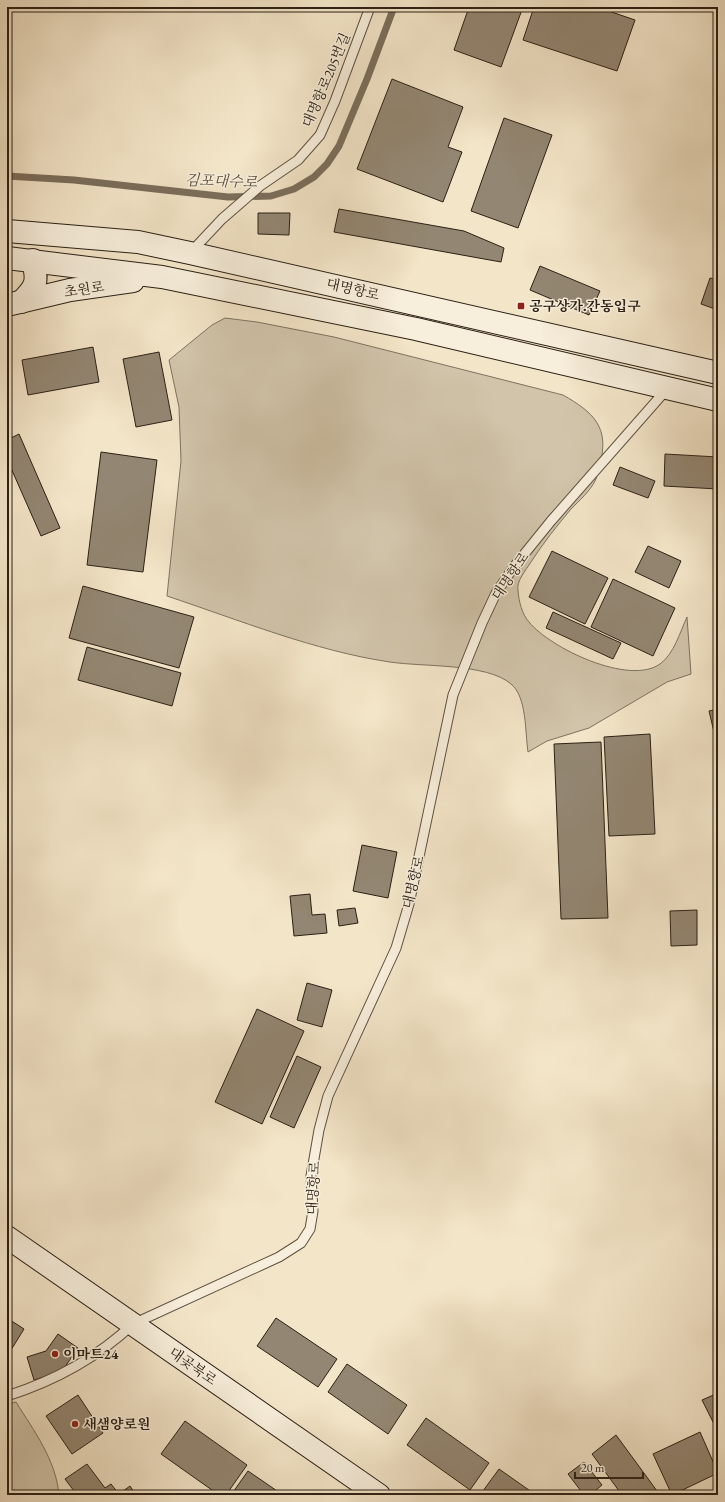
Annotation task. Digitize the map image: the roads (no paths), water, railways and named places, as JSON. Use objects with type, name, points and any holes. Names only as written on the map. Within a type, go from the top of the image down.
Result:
[{"type":"main road","name":"대명항로","points":[[7,231],[138,242],[718,373]]},
{"type":"main road","name":"대명항로","points":[[7,258],[162,277],[416,329],[718,400]]},
{"type":"main road","points":[[14,303],[32,291],[37,279],[33,260]]},
{"type":"main road","name":"초원로","points":[[14,303],[70,290],[162,277]]},
{"type":"main road","name":"대곶북로","points":[[7,1236],[379,1495]]},
{"type":"lane","name":"대명항로205번길","points":[[190,253],[222,219],[260,186],[298,160],[320,135],[335,102],[370,7]]},
{"type":"lane","name":"대명항로","points":[[7,1396],[45,1382],[79,1364],[114,1341],[133,1324],[279,1257],[301,1243],[310,1229],[313,1211],[311,1176],[319,1130],[326,1103],[396,948],[409,904],[453,695],[482,623],[496,593],[513,568],[551,521],[667,389]]},
{"type":"waterway","name":"김포대수로","points":[[7,176],[74,180],[228,197],[271,196],[294,189],[314,177],[327,164],[339,146],[367,79],[394,7]]},
{"type":"place","name":"공구상가.간동입구","points":[[521,306]]},
{"type":"place","name":"이마트24","points":[[55,1354]]},
{"type":"place","name":"새샘양로원","points":[[75,1424]]}]
